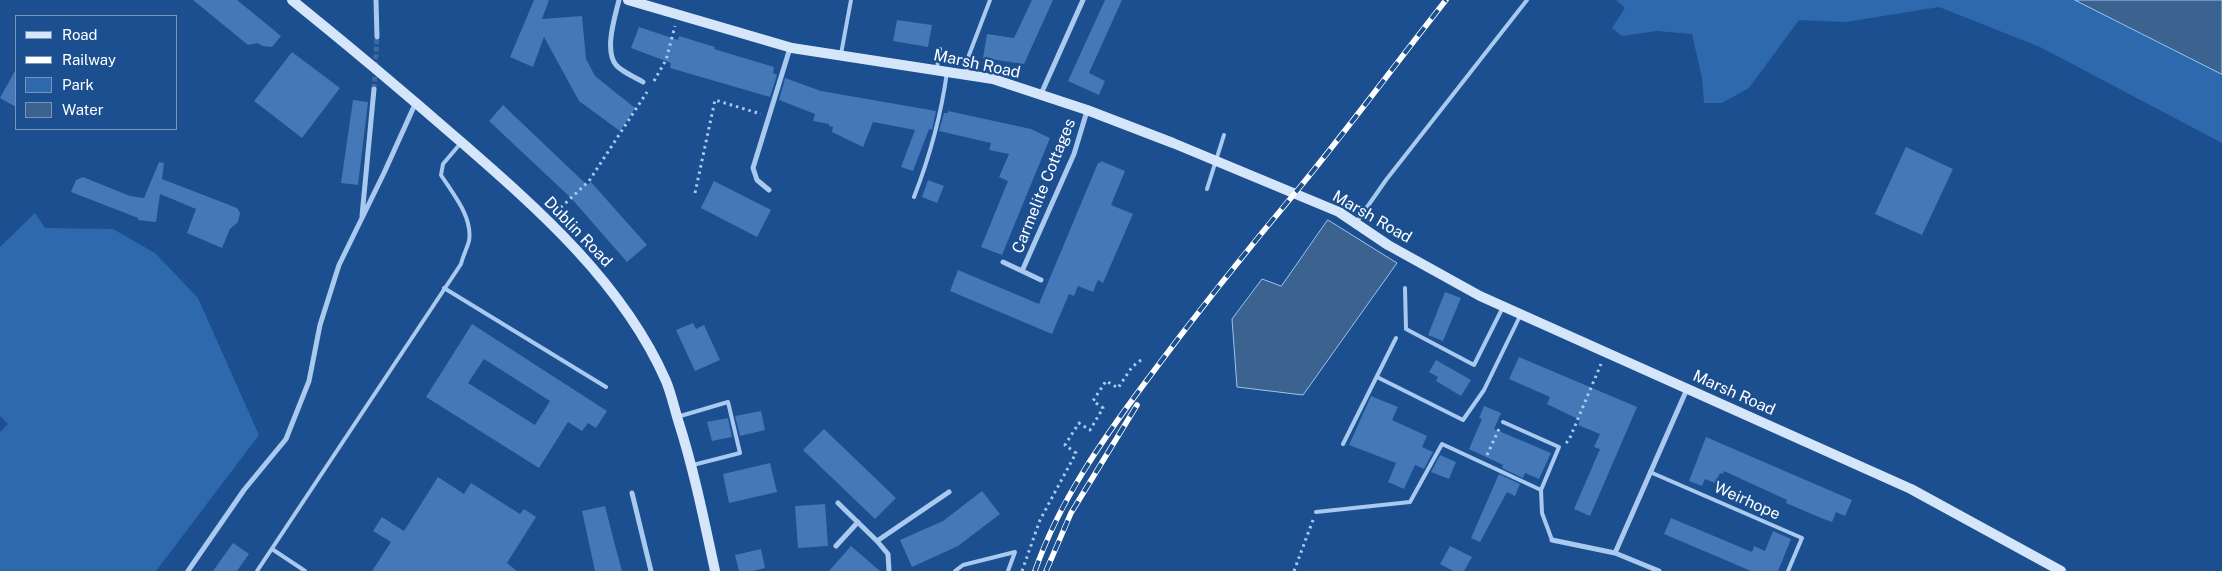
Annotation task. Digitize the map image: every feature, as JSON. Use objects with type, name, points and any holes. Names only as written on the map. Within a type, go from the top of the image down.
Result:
[{"type":"main road","name":"Dublin Road","points":[[292,0],[462,142],[547,220],[605,283],[638,330],[666,381],[693,464],[715,571]]},
{"type":"main road","name":"Marsh Road","points":[[628,0],[678,16],[791,47],[993,79],[1087,110],[1216,161],[1339,212],[1388,245],[1480,296],[1911,489],[2061,571]]},
{"type":"street","points":[[376,0],[377,37]]},
{"type":"street","points":[[619,0],[612,28],[611,53],[616,66],[643,82]]},
{"type":"street","points":[[1041,94],[1083,0]]},
{"type":"street","points":[[769,190],[757,180],[753,168],[791,47]]},
{"type":"street","points":[[361,219],[374,89]]},
{"type":"street","points":[[188,571],[244,490],[286,439],[309,381],[320,325],[339,265],[416,102]]},
{"type":"street","name":"Carmelite Cottages","points":[[1022,271],[1074,154],[1087,110]]},
{"type":"street","points":[[1003,262],[1041,280]]},
{"type":"street","points":[[1615,553],[1687,389]]},
{"type":"street","points":[[877,541],[949,492]]},
{"type":"street","points":[[632,493],[651,571]]},
{"type":"street","points":[[838,503],[888,554],[889,571]]},
{"type":"street","points":[[836,546],[858,522]]},
{"type":"street","points":[[1552,540],[1615,553],[1660,571]]},
{"type":"lane","points":[[841,55],[846,18],[851,0]]},
{"type":"lane","points":[[966,75],[969,55],[990,0]]},
{"type":"lane","points":[[1356,223],[1386,180],[1526,0]]},
{"type":"lane","points":[[936,70],[940,49]]},
{"type":"lane","points":[[914,198],[931,155],[942,112],[947,72]]},
{"type":"lane","points":[[1207,189],[1224,135]]},
{"type":"lane","points":[[257,571],[460,264],[469,241],[469,223],[454,194],[441,175],[443,164],[462,142]]},
{"type":"lane","points":[[444,288],[606,387]]},
{"type":"lane","points":[[1405,288],[1406,329],[1474,365],[1503,306]]},
{"type":"lane","points":[[1377,377],[1463,420],[1484,390],[1521,314]]},
{"type":"lane","points":[[1344,444],[1396,338]]},
{"type":"lane","points":[[677,417],[728,402],[740,453],[693,464]]},
{"type":"lane","points":[[1503,422],[1559,447],[1541,490],[1542,513],[1552,540]]},
{"type":"lane","points":[[1316,512],[1410,502],[1442,444],[1541,490]]},
{"type":"lane","name":"Weirhope","points":[[1650,472],[1802,538],[1788,571]]},
{"type":"lane","points":[[272,548],[305,571]]},
{"type":"lane","points":[[955,571],[962,565],[1014,552],[1008,571]]},
{"type":"path","points":[[653,83],[666,60],[678,16]]},
{"type":"path","points":[[547,220],[589,181],[648,91]]},
{"type":"path","points":[[695,193],[715,100],[768,116]]},
{"type":"path","points":[[1559,447],[1569,440],[1606,352]]},
{"type":"path","points":[[1022,571],[1040,520],[1076,453],[1065,445],[1079,423],[1090,430],[1103,408],[1093,401],[1106,381],[1118,388],[1132,366],[1141,360]]},
{"type":"path","points":[[1483,462],[1503,422]]},
{"type":"path","points":[[1294,571],[1311,526]]},
{"type":"green space","points":[[1616,0],[2075,0],[2222,74],[2222,143],[2040,47],[1939,7],[1846,22],[1799,20],[1749,88],[1722,103],[1704,103],[1702,78],[1692,34],[1657,31],[1622,36],[1612,28],[1625,8]]},
{"type":"green space","points":[[35,213],[45,228],[113,229],[155,253],[198,298],[259,435],[156,571],[0,571],[0,432],[8,424],[0,416],[0,247]]},
{"type":"water","points":[[2075,0],[2222,0],[2222,74]]},
{"type":"water","points":[[1328,220],[1397,263],[1303,395],[1237,387],[1232,319],[1262,279],[1281,286]]},
{"type":"building","points":[[193,0],[237,0],[281,36],[272,47],[262,46],[258,43],[248,45]]},
{"type":"building","points":[[534,0],[549,0],[542,19],[582,16],[586,59],[595,76],[635,108],[620,131],[579,101],[544,37],[533,67],[510,57]]},
{"type":"building","points":[[1032,0],[1053,0],[1024,64],[983,58],[987,34],[1014,38]]},
{"type":"building","points":[[1105,0],[1122,0],[1089,73],[1105,81],[1099,95],[1068,81]]},
{"type":"building","points":[[897,20],[932,25],[928,47],[893,41]]},
{"type":"building","points":[[639,27],[678,40],[679,36],[715,47],[714,49],[774,67],[773,73],[777,75],[770,97],[670,68],[671,63],[631,48]]},
{"type":"building","points":[[292,52],[340,88],[302,138],[254,101]]},
{"type":"building","points":[[15,71],[15,106],[0,98]]},
{"type":"building","points":[[785,78],[821,91],[936,111],[932,130],[929,129],[913,171],[901,167],[915,130],[873,122],[863,147],[832,132],[833,127],[829,126],[829,124],[813,121],[815,114],[779,100]]},
{"type":"building","points":[[353,100],[368,102],[358,185],[341,183]]},
{"type":"building","points":[[503,105],[587,185],[591,182],[647,245],[627,262],[571,198],[489,121]]},
{"type":"building","points":[[948,111],[1031,129],[1050,138],[1002,255],[981,247],[1008,181],[999,177],[1009,154],[989,150],[991,143],[939,131],[944,113],[948,113]]},
{"type":"building","points":[[1906,147],[1953,169],[1922,235],[1875,214]]},
{"type":"building","points":[[1101,161],[1125,171],[1111,205],[1133,214],[1103,283],[1098,280],[1093,292],[1078,286],[1074,296],[1069,294],[1052,334],[950,291],[958,270],[1039,304],[1098,163]]},
{"type":"building","points":[[159,162],[164,163],[162,179],[237,208],[240,213],[238,222],[230,229],[222,248],[187,233],[196,209],[160,194],[156,222],[138,220],[138,218],[71,192],[76,180],[83,177],[130,196],[144,198]]},
{"type":"building","points":[[928,180],[944,186],[937,203],[922,197]]},
{"type":"building","points":[[714,181],[771,210],[757,237],[701,208]]},
{"type":"building","points":[[1445,292],[1461,298],[1443,341],[1428,335]]},
{"type":"building","points":[[693,323],[696,329],[704,325],[720,360],[695,371],[676,330]]},
{"type":"building","points":[[472,324],[607,411],[596,428],[588,423],[582,431],[568,422],[539,468],[426,397]],"holes":[[[484,359],[550,401],[535,425],[468,383]]]},
{"type":"building","points":[[1519,357],[1637,407],[1590,516],[1574,509],[1600,449],[1594,447],[1600,434],[1578,425],[1580,420],[1547,404],[1550,397],[1509,379]]},
{"type":"building","points":[[1436,360],[1471,380],[1461,396],[1436,381],[1438,377],[1429,372]]},
{"type":"building","points":[[1371,396],[1398,407],[1392,420],[1427,436],[1422,447],[1433,452],[1424,469],[1415,465],[1404,489],[1388,482],[1396,463],[1349,445]]},
{"type":"building","points":[[1484,406],[1501,413],[1494,429],[1551,453],[1539,479],[1525,473],[1523,478],[1502,468],[1503,465],[1469,449],[1482,419],[1479,418]]},
{"type":"building","points":[[761,411],[765,430],[740,436],[735,416]]},
{"type":"building","points":[[728,418],[732,437],[712,441],[707,422]]},
{"type":"building","points":[[824,429],[896,498],[875,519],[803,450]]},
{"type":"building","points":[[1706,437],[1852,500],[1845,516],[1836,512],[1832,522],[1821,518],[1786,503],[1787,500],[1724,471],[1723,474],[1720,473],[1715,483],[1705,479],[1702,486],[1689,481]]},
{"type":"building","points":[[1440,455],[1456,462],[1449,479],[1431,472]]},
{"type":"building","points":[[770,463],[777,492],[729,503],[723,474]]},
{"type":"building","points":[[1499,474],[1520,484],[1515,496],[1507,492],[1480,542],[1471,538]]},
{"type":"building","points":[[438,477],[464,494],[471,483],[520,514],[524,509],[536,517],[507,563],[517,571],[372,571],[391,542],[373,531],[382,517],[404,531]]},
{"type":"building","points":[[982,491],[1000,514],[958,546],[912,567],[900,540],[943,521]]},
{"type":"building","points":[[825,504],[828,546],[798,548],[795,506]]},
{"type":"building","points":[[605,506],[622,571],[595,571],[582,511]]},
{"type":"building","points":[[1671,518],[1752,552],[1754,546],[1765,551],[1773,531],[1791,539],[1778,571],[1751,571],[1664,534]]},
{"type":"building","points":[[233,543],[249,554],[237,571],[213,571]]},
{"type":"building","points":[[851,546],[880,571],[829,571]]},
{"type":"building","points":[[1450,546],[1472,557],[1464,571],[1453,571],[1440,564]]},
{"type":"building","points":[[761,549],[765,568],[753,571],[739,571],[735,555]]},
{"type":"tunnel","points":[[374,89],[377,37]]},
{"type":"railway","points":[[1035,571],[1056,520],[1069,495],[1131,402],[1165,355],[1241,258],[1319,164],[1446,0]]},
{"type":"railway","points":[[1046,571],[1071,513],[1137,405]]}]
